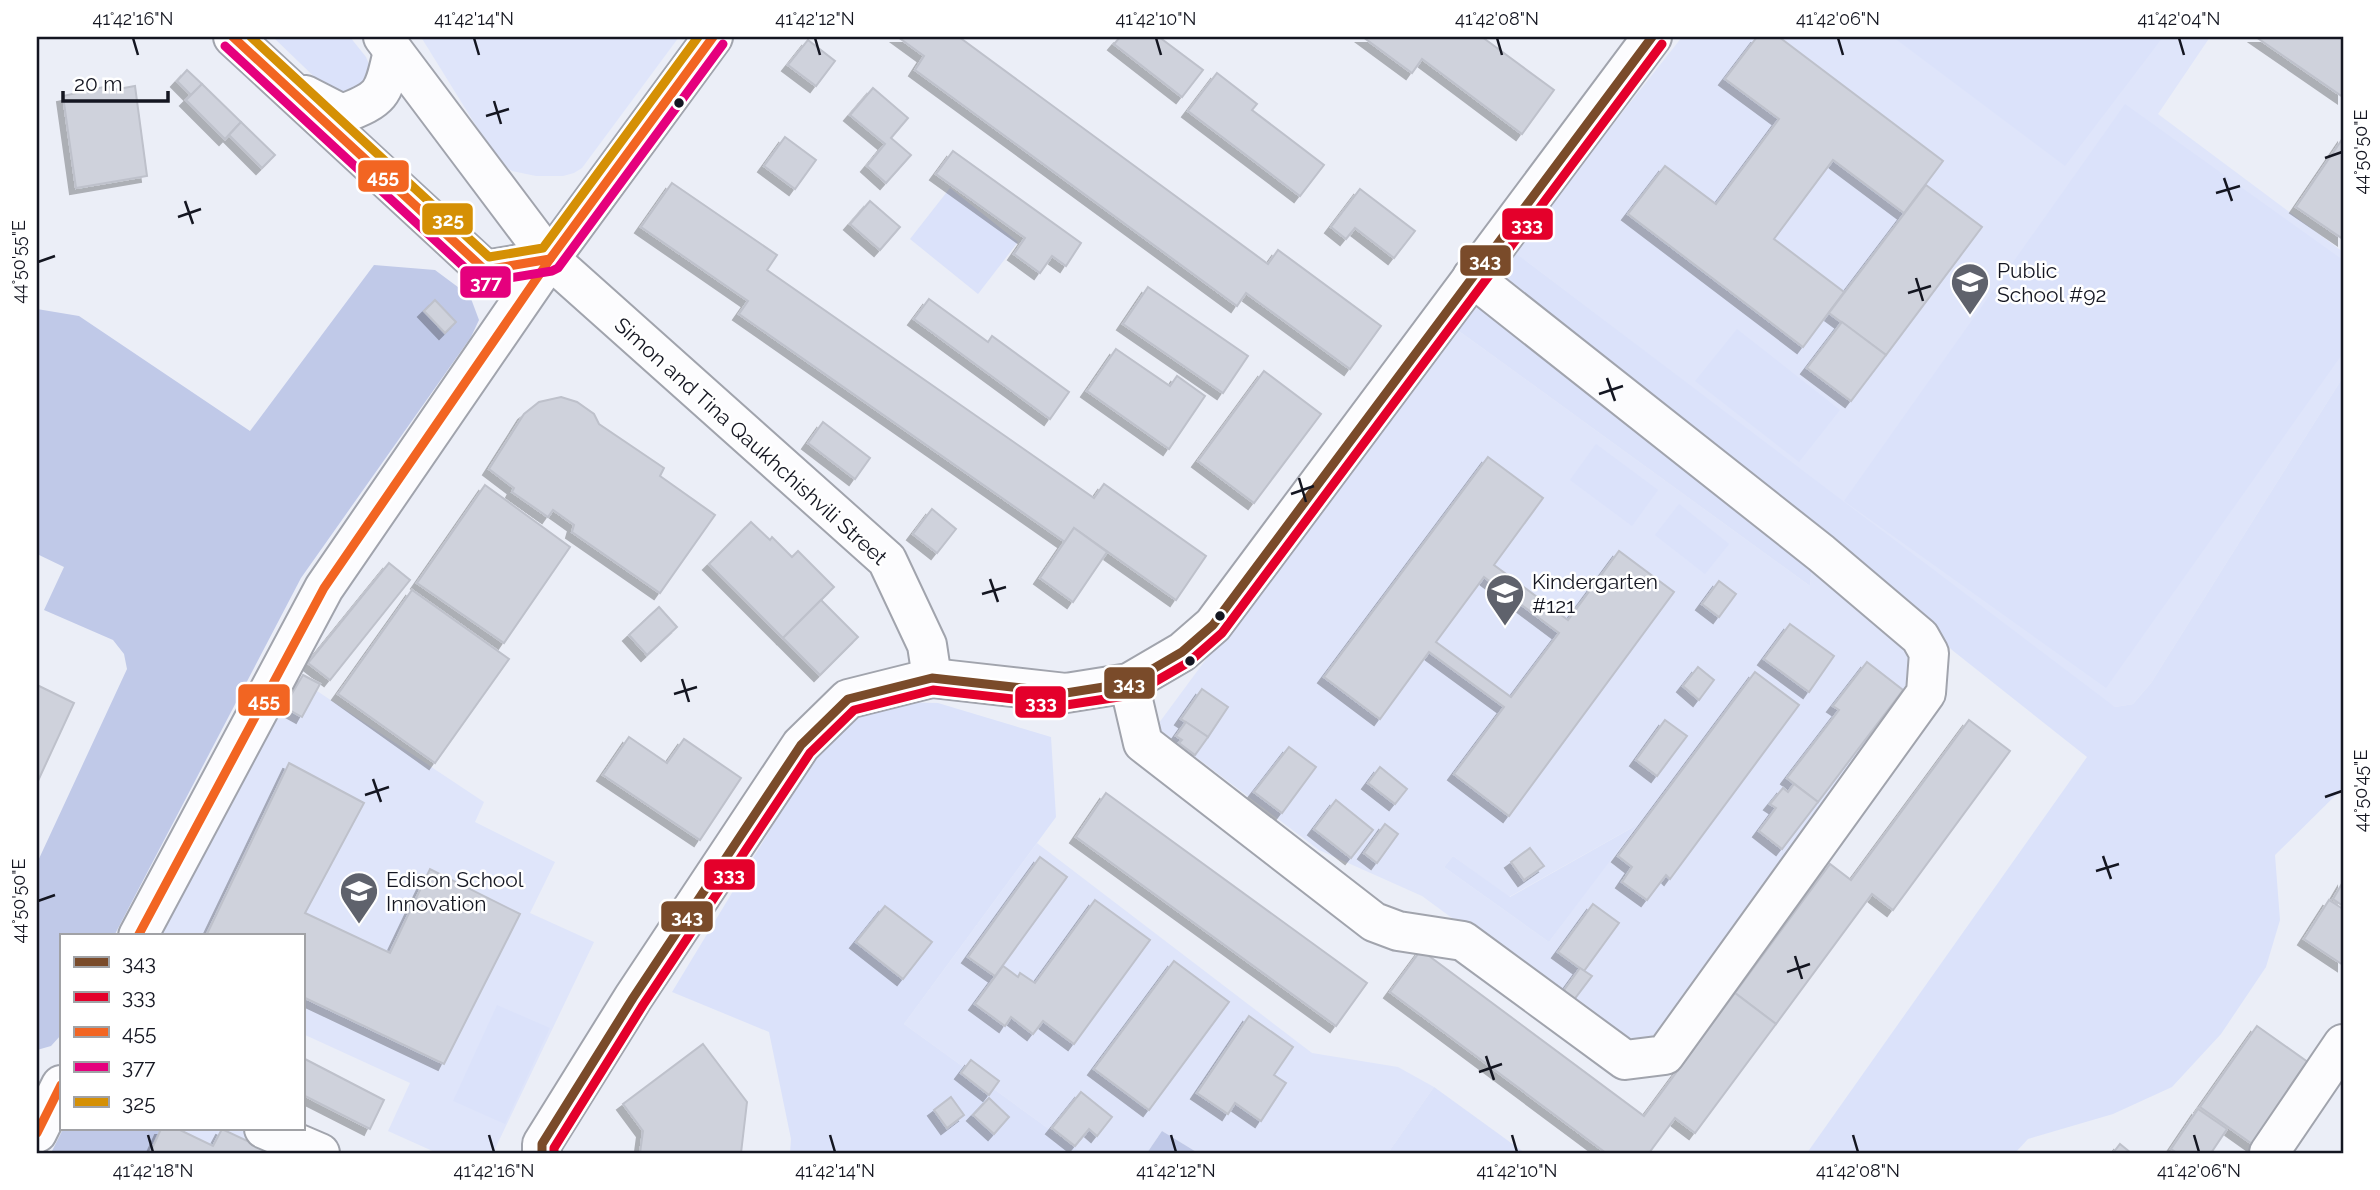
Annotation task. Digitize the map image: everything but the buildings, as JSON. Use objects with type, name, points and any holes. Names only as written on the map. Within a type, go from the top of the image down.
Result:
[{"type":"street","points":[[233,37],[485,270],[550,259]]},
{"type":"street","points":[[139,934],[324,588],[550,259],[713,37]]},
{"type":"street","points":[[541,1153],[542,1144],[633,998],[801,745],[848,699],[932,678],[1066,693],[1129,683],[1182,652],[1213,625],[1651,37]]},
{"type":"street","points":[[287,86],[342,114],[371,103],[385,84],[388,44]]},
{"type":"street","name":"Simon and Tina Qaukhchishvili Street","points":[[388,44],[550,259],[887,560],[927,645],[932,678]]},
{"type":"street","points":[[1129,683],[1143,743],[1374,922],[1398,931],[1464,941],[1625,1060],[1665,1055],[1926,693],[1929,653],[1920,637],[1821,553],[1472,277]]},
{"type":"street","points":[[2269,1153],[2343,1044]]},
{"type":"street","points":[[37,1133],[60,1087]]},
{"type":"street","points":[[266,1130],[320,1153]]},
{"type":"shaded area","points":[[273,37],[350,37],[366,57],[371,69],[366,82],[358,90],[330,92]]},
{"type":"shaded area","points":[[421,37],[679,37],[582,168],[563,176],[536,176],[512,171],[491,150]]},
{"type":"shaded area","name":"Public School #92","points":[[1682,37],[2210,37],[2158,114],[2343,252],[2343,377],[2151,683],[2133,704],[2115,707],[2095,694],[1513,251]]},
{"type":"shaded area","points":[[1893,37],[2163,37],[2065,166]]},
{"type":"shaded area","points":[[2125,104],[2343,260],[2343,353],[2106,688],[1844,501]]},
{"type":"shaded area","points":[[950,188],[1018,242],[978,294],[910,239]]},
{"type":"shaded area","points":[[1513,251],[2115,707],[2133,704],[2151,683],[2343,377],[2343,788],[2275,855],[2280,920],[2266,967],[2221,1034],[2172,1087],[2113,1114],[2028,1139],[2015,1153],[1807,1153],[2087,757],[1952,650],[1928,626],[1490,279]]},
{"type":"shaded area","points":[[374,265],[435,270],[470,296],[479,320],[471,337],[301,578],[115,934],[60,934],[60,1036],[51,1046],[37,1050],[37,863],[127,669],[124,654],[113,640],[44,610],[64,567],[37,554],[37,309],[79,316],[250,431]]},
{"type":"shaded area","points":[[1488,302],[1812,563],[1810,586],[1452,326],[1459,315]]},
{"type":"shaded area","name":"Kindergarten #121","points":[[1452,326],[1810,586],[1812,563],[1911,641],[1919,676],[1655,1040],[1613,1036],[1422,896],[1319,850],[1156,727]],"holes":[[[1635,826],[1549,942],[1444,867],[1453,856],[1509,897]]]},
{"type":"shaded area","points":[[1737,329],[1840,410],[1799,462],[1695,381]]},
{"type":"shaded area","points":[[1596,444],[1658,490],[1632,526],[1570,480]]},
{"type":"shaded area","points":[[1679,504],[1729,544],[1705,574],[1655,535]]},
{"type":"shaded area","name":"Edison School Innovation","points":[[293,675],[484,802],[475,822],[555,862],[530,913],[594,942],[493,1153],[437,1153],[388,1131],[410,1083],[304,1034],[304,934],[158,934]]},
{"type":"shaded area","points":[[894,702],[938,703],[1051,737],[1056,817],[904,1024],[1082,1153],[790,1153],[791,1139],[769,1032],[672,992],[816,754],[863,711]]},
{"type":"shaded area","points":[[1637,825],[1549,942],[1444,867],[1453,856],[1510,897]]},
{"type":"shaded area","points":[[1037,843],[1312,1053],[1398,1067],[1434,1087],[1388,1153],[1198,1153],[1162,1131],[1147,1153],[1082,1153],[904,1024]]},
{"type":"shaded area","points":[[497,1005],[550,1028],[505,1124],[453,1101]]},
{"type":"shaded area","points":[[1434,1087],[1525,1153],[1388,1153]]},
{"type":"shaded area","points":[[62,1130],[161,1130],[150,1153],[51,1153]]},
{"type":"shaded area","points":[[161,1130],[246,1130],[301,1153],[150,1153]]},
{"type":"shaded area","points":[[1162,1131],[1198,1153],[1147,1153]]},
{"type":"transit line","name":"455","points":[[233,37],[485,270],[550,259]]},
{"type":"transit line","name":"325","points":[[251,37],[489,257],[543,248],[698,37]]},
{"type":"transit line","name":"455","points":[[139,934],[324,588],[550,259],[713,37]]},
{"type":"transit line","name":"343","points":[[542,1153],[542,1144],[633,998],[801,745],[848,699],[932,678],[1066,693],[1129,683],[1182,652],[1213,625],[1652,37]]},
{"type":"transit line","name":"377","points":[[225,46],[477,279],[485,282],[558,268],[723,44]]},
{"type":"transit line","name":"333","points":[[554,1153],[554,1148],[643,1005],[810,753],[854,710],[933,690],[1066,705],[1132,695],[1189,662],[1222,633],[1662,44]]},
{"type":"transit line","name":"455","points":[[37,1133],[60,1087]]},
{"type":"place","name":"Public School #92","points":[[1970,316]]},
{"type":"place","name":"Kindergarten #121","points":[[1505,627]]},
{"type":"place","name":"Edison School Innovation","points":[[359,925]]}]
